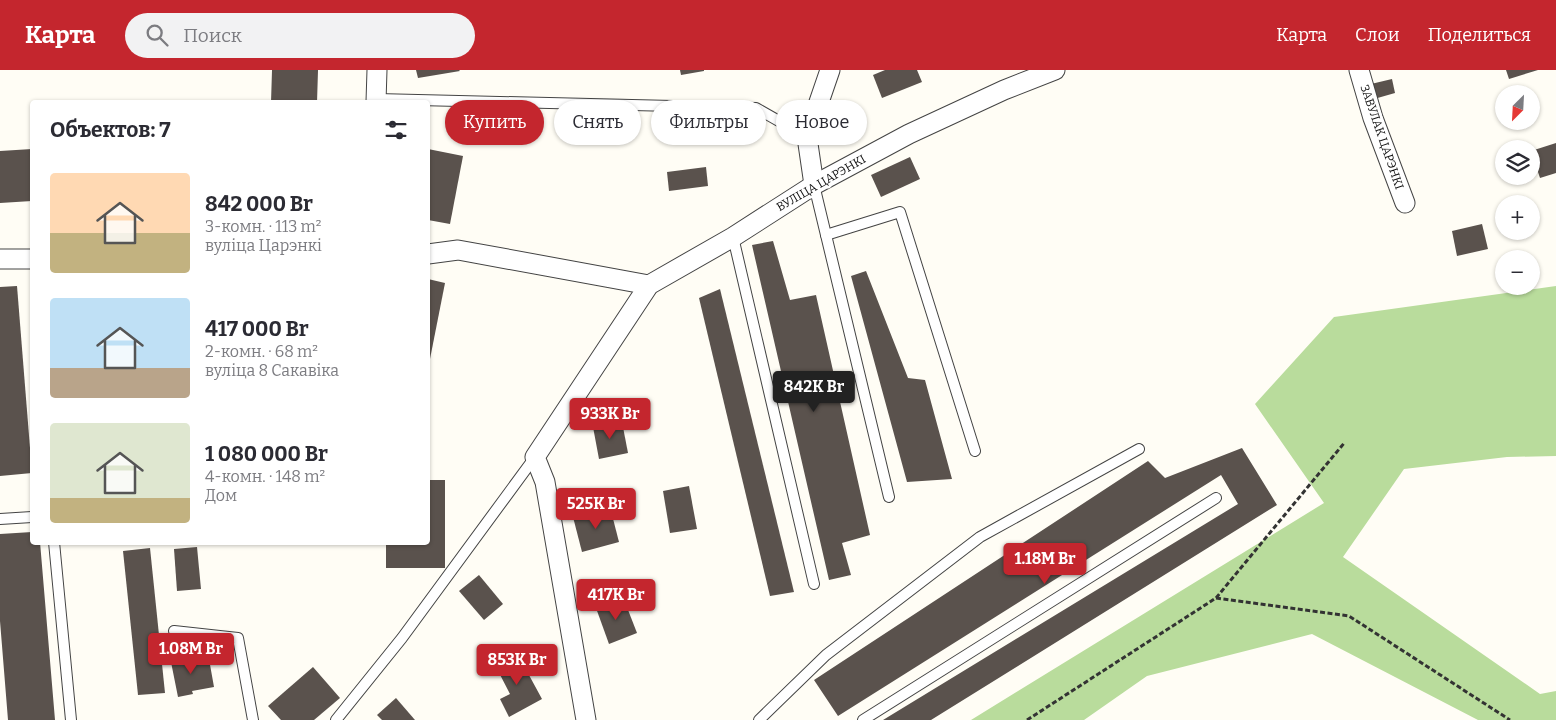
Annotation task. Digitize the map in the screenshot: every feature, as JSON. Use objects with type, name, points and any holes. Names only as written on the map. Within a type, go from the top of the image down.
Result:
[{"type":"street","points":[[377,70],[377,100]]},
{"type":"street","points":[[820,100],[830,70]]},
{"type":"street","name":"ВУЛІЦА ЦАРЭНКІ","points":[[649,285],[733,237],[814,185],[909,134],[1004,90],[1055,70]]},
{"type":"street","name":"ЗАВУЛАК ЦАРЭНКІ","points":[[1359,70],[1373,118],[1405,203]]},
{"type":"street","points":[[809,145],[814,185]]},
{"type":"street","points":[[430,254],[458,250],[649,285],[535,457],[545,482],[586,720]]},
{"type":"street","points":[[0,259],[30,259]]},
{"type":"lane","points":[[430,102],[756,108],[776,119]]},
{"type":"lane","points":[[814,185],[889,496]]},
{"type":"lane","points":[[826,234],[900,212],[975,451]]},
{"type":"lane","points":[[733,237],[814,584]]},
{"type":"lane","points":[[759,720],[826,655],[980,537],[1139,449]]},
{"type":"lane","points":[[336,720],[402,638],[535,457]]},
{"type":"lane","points":[[863,720],[1216,498]]},
{"type":"lane","points":[[0,519],[30,517]]},
{"type":"lane","points":[[54,545],[71,720]]},
{"type":"lane","points":[[174,631],[238,638],[253,720]]},
{"type":"path","points":[[1027,720],[1216,598],[1345,442]]},
{"type":"path","points":[[1216,598],[1349,616],[1510,720]]},
{"type":"green space","points":[[1556,286],[1556,456],[1507,457],[1404,469],[1343,557],[1540,694],[1556,691],[1556,720],[1478,720],[1312,634],[1147,676],[1084,720],[971,720],[1324,503],[1255,404],[1334,317],[1495,295],[1540,295],[1540,288]]},
{"type":"building","points":[[272,70],[318,70],[317,100],[271,100]]},
{"type":"building","points":[[416,70],[459,70],[460,71],[418,78]]},
{"type":"building","points":[[680,70],[704,70],[704,71],[681,75]]},
{"type":"building","points":[[885,70],[917,70],[922,82],[882,98],[873,75]]},
{"type":"building","points":[[1506,70],[1538,70],[1509,79]]},
{"type":"building","points":[[1392,79],[1395,93],[1374,99],[1371,84]]},
{"type":"building","points":[[1556,143],[1556,173],[1540,178],[1540,148]]},
{"type":"building","points":[[30,149],[30,201],[0,203],[0,151]]},
{"type":"building","points":[[430,149],[463,156],[450,224],[430,220]]},
{"type":"building","points":[[910,157],[920,179],[881,197],[871,175]]},
{"type":"building","points":[[706,167],[708,186],[669,191],[667,172]]},
{"type":"building","points":[[1482,224],[1488,249],[1457,256],[1452,231]]},
{"type":"building","points":[[773,241],[790,300],[816,295],[870,535],[842,543],[851,575],[829,580],[752,245]]},
{"type":"building","points":[[866,271],[908,378],[925,380],[952,479],[907,482],[851,276]]},
{"type":"building","points":[[430,279],[445,283],[430,359]]},
{"type":"building","points":[[17,286],[30,448],[30,473],[0,476],[0,287]]},
{"type":"building","points":[[720,289],[794,592],[770,596],[699,298]]},
{"type":"building","points":[[622,422],[628,453],[599,459],[593,427]]},
{"type":"building","points":[[1242,448],[1277,505],[931,720],[883,720],[1238,504],[1221,475],[838,716],[814,680],[1148,461],[1165,478]]},
{"type":"building","points":[[430,480],[445,480],[445,568],[386,568],[386,545],[430,545]]},
{"type":"building","points":[[689,486],[697,529],[670,533],[663,491]]},
{"type":"building","points":[[610,507],[619,542],[582,552],[573,517]]},
{"type":"building","points":[[30,532],[30,545],[40,545],[55,720],[8,720],[0,621],[0,534]]},
{"type":"building","points":[[197,547],[201,589],[177,591],[174,549]]},
{"type":"building","points":[[150,548],[165,693],[138,695],[123,551]]},
{"type":"building","points":[[479,575],[503,604],[484,620],[459,591]]},
{"type":"building","points":[[623,597],[637,633],[609,644],[596,608]]},
{"type":"building","points":[[517,653],[542,699],[509,717],[500,699],[510,694],[495,665]]},
{"type":"building","points":[[185,654],[187,664],[209,659],[214,687],[192,691],[193,694],[178,697],[170,657]]},
{"type":"building","points":[[313,667],[340,698],[314,720],[281,720],[268,706]]},
{"type":"building","points":[[396,698],[415,720],[382,720],[377,715]]}]
